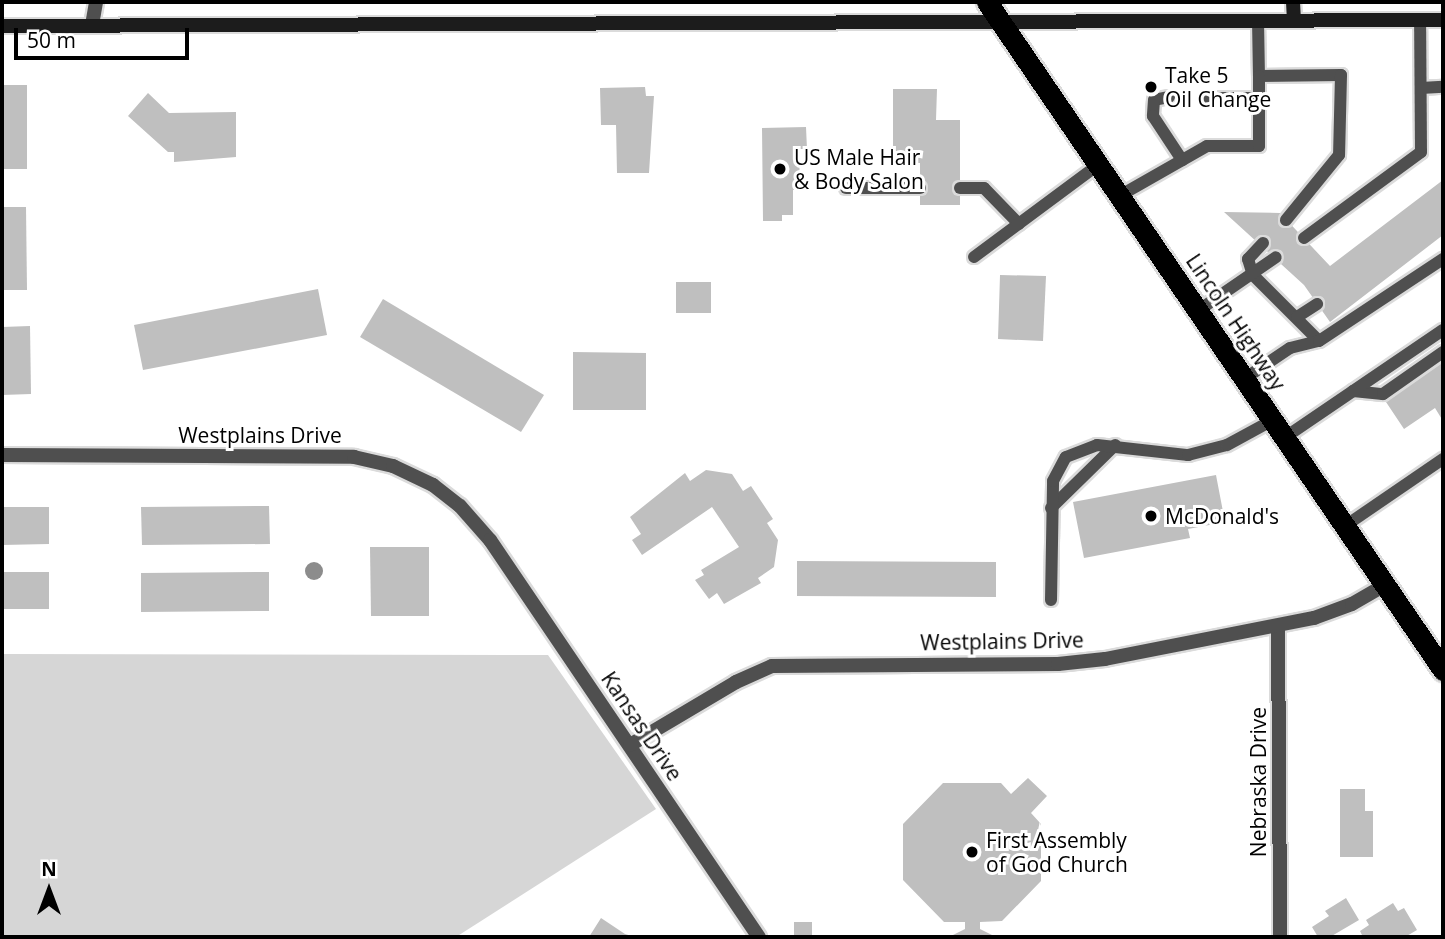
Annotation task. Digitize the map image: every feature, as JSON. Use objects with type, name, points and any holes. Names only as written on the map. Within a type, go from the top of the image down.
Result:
[{"type":"highway","name":"Lincoln Highway","points":[[988,2],[1443,670]]},
{"type":"street","points":[[92,25],[96,2]]},
{"type":"street","points":[[1293,2],[1294,20]]},
{"type":"street","points":[[2,26],[1443,20]]},
{"type":"street","name":"Westplains Drive","points":[[2,455],[354,457],[393,466],[433,485],[460,506],[490,540]]},
{"type":"street","name":"Kansas Drive","points":[[490,540],[759,937]]},
{"type":"street","name":"Westplains Drive","points":[[630,745],[736,682],[772,666],[1058,664],[1278,627],[1352,604],[1385,585]]},
{"type":"street","name":"Nebraska Drive","points":[[1278,627],[1280,937]]},
{"type":"lane","points":[[1121,195],[1208,146],[1259,146],[1258,20]]},
{"type":"lane","points":[[1304,238],[1422,152],[1420,20]]},
{"type":"lane","points":[[1259,76],[1341,75],[1339,155],[1286,220]]},
{"type":"lane","points":[[1421,88],[1443,87]]},
{"type":"lane","points":[[1169,97],[1154,100],[1153,116],[1182,160]]},
{"type":"lane","points":[[1209,98],[1259,98]]},
{"type":"lane","points":[[974,257],[1099,164]]},
{"type":"lane","points":[[846,188],[920,188]]},
{"type":"lane","points":[[960,188],[984,188],[1019,224]]},
{"type":"lane","points":[[1263,243],[1248,259],[1253,275],[1319,341]]},
{"type":"lane","points":[[1199,310],[1276,257]]},
{"type":"lane","points":[[1244,379],[1290,348],[1319,341],[1443,259]]},
{"type":"lane","points":[[1297,317],[1317,304]]},
{"type":"lane","points":[[1051,600],[1053,481],[1066,457],[1087,446],[1115,445],[1188,455],[1278,429],[1353,391],[1443,330]]},
{"type":"lane","points":[[1353,391],[1383,394],[1443,352]]},
{"type":"lane","points":[[1051,508],[1115,445]]},
{"type":"lane","points":[[1345,526],[1443,459]]},
{"type":"shaded area","points":[[2,654],[548,655],[656,809],[456,937],[2,937]]},
{"type":"building","points":[[2,85],[27,85],[27,169],[2,169]]},
{"type":"building","points":[[645,87],[646,96],[654,96],[649,173],[617,173],[616,125],[601,125],[600,88]]},
{"type":"building","points":[[893,89],[937,89],[936,120],[960,120],[960,205],[920,205],[920,163],[893,163]]},
{"type":"building","points":[[148,93],[169,113],[236,112],[236,157],[174,162],[174,152],[168,152],[128,116]]},
{"type":"building","points":[[806,127],[807,149],[799,149],[800,190],[793,190],[793,215],[782,215],[782,221],[763,221],[762,128]]},
{"type":"building","points":[[1443,180],[1443,235],[1330,322],[1304,285],[1224,212],[1280,213],[1330,266]]},
{"type":"building","points":[[2,207],[26,207],[27,290],[2,290]]},
{"type":"building","points":[[1000,275],[1046,276],[1043,341],[998,339]]},
{"type":"building","points":[[676,282],[711,282],[711,313],[676,313]]},
{"type":"building","points":[[318,289],[327,335],[143,370],[134,325]]},
{"type":"building","points":[[383,299],[544,395],[521,432],[360,337]]},
{"type":"building","points":[[30,326],[31,394],[2,395],[2,327]]},
{"type":"building","points":[[573,352],[646,353],[646,410],[573,410]]},
{"type":"building","points":[[1443,358],[1443,421],[1435,408],[1404,429],[1384,399]]},
{"type":"building","points":[[706,470],[732,474],[743,491],[751,486],[773,519],[767,523],[778,540],[774,567],[758,578],[761,583],[724,604],[717,593],[709,599],[695,580],[704,575],[701,570],[739,547],[712,507],[642,555],[632,540],[641,534],[630,517],[685,473],[690,481]]},
{"type":"building","points":[[1216,475],[1225,522],[1188,529],[1190,538],[1084,558],[1073,502]]},
{"type":"building","points":[[269,506],[270,544],[142,545],[141,507]]},
{"type":"building","points":[[2,507],[49,507],[49,544],[2,545]]},
{"type":"building","points":[[370,547],[429,547],[429,616],[371,616]]},
{"type":"building","points":[[797,561],[996,562],[996,597],[797,596]]},
{"type":"building","points":[[2,572],[49,572],[49,609],[2,609]]},
{"type":"building","points":[[269,572],[269,611],[141,612],[141,573]]},
{"type":"building","name":"First Assembly of God Church","points":[[1028,778],[1047,796],[1031,813],[1041,824],[1041,881],[1002,921],[980,922],[980,929],[996,937],[949,937],[965,929],[965,922],[944,922],[903,880],[903,824],[943,783],[1001,783],[1011,794]]},
{"type":"building","points":[[1340,789],[1365,789],[1365,811],[1373,811],[1373,857],[1340,857]]},
{"type":"building","points":[[1346,898],[1359,920],[1330,937],[1318,937],[1312,927],[1329,916],[1325,911]]},
{"type":"building","points":[[1393,903],[1398,911],[1404,908],[1417,930],[1405,937],[1363,937],[1360,931],[1369,925],[1366,920]]},
{"type":"building","points":[[601,918],[625,934],[635,937],[589,937]]},
{"type":"building","points":[[794,922],[812,922],[812,937],[794,937]]},
{"type":"place","name":"Take 5 Oil Change","points":[[1151,87]]},
{"type":"place","name":"US Male Hair & Body Salon","points":[[780,169]]},
{"type":"place","name":"McDonald's","points":[[1151,516]]},
{"type":"place","name":"First Assembly of God Church","points":[[972,852]]}]
